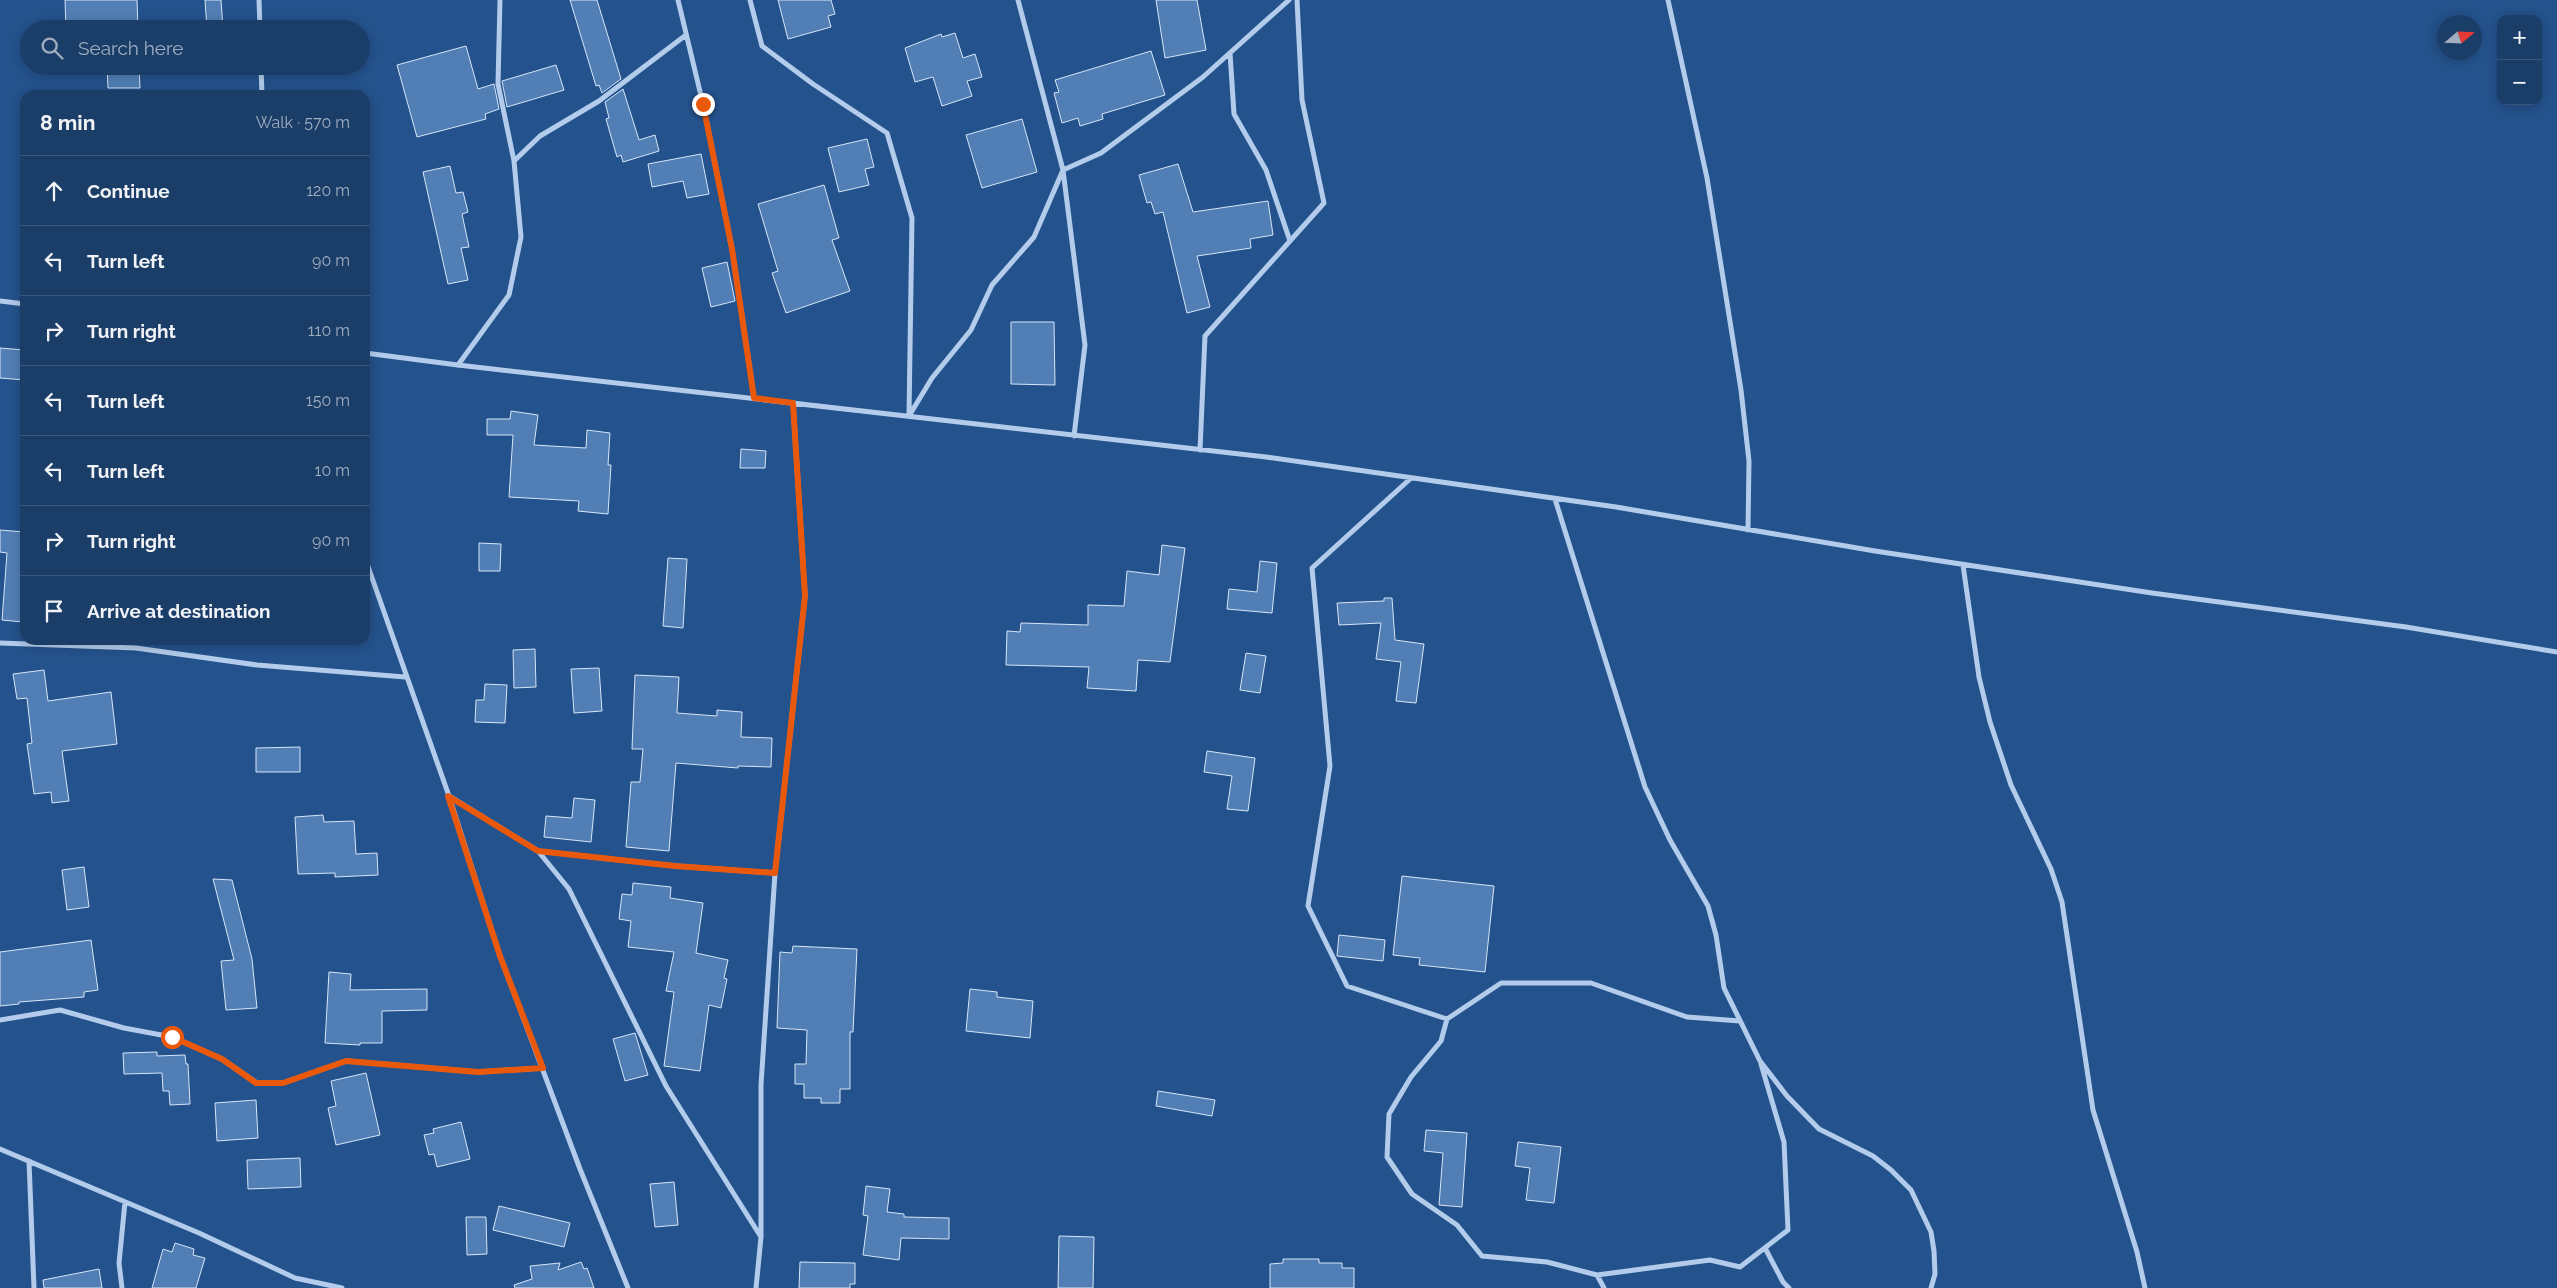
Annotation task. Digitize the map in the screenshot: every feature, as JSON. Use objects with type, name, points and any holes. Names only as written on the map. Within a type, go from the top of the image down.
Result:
[{"type":"street","points":[[260,20],[261,0]]},
{"type":"street","points":[[458,366],[509,294],[521,237],[514,160],[498,84],[500,0]]},
{"type":"street","points":[[678,0],[703,104],[732,249],[754,398]]},
{"type":"street","points":[[750,0],[762,46],[813,84],[888,133],[912,218],[910,416]]},
{"type":"street","points":[[1018,0],[1063,170],[1085,345],[1074,436]]},
{"type":"street","points":[[910,416],[932,378],[971,330],[992,285],[1034,237],[1063,170],[1101,153],[1203,77],[1289,0]]},
{"type":"street","points":[[1200,450],[1205,336],[1324,203],[1302,100],[1297,0]]},
{"type":"street","points":[[1668,0],[1707,178],[1741,390],[1749,461],[1748,530]]},
{"type":"street","points":[[514,160],[540,136],[599,101],[686,35]]},
{"type":"street","points":[[1230,53],[1234,114],[1266,170],[1290,241]]},
{"type":"street","points":[[261,75],[262,90]]},
{"type":"street","points":[[0,301],[20,303]]},
{"type":"street","points":[[370,353],[458,366],[1266,457],[1410,479],[1616,506],[1748,530],[1963,565],[2406,627],[2557,652]]},
{"type":"street","points":[[756,1288],[761,1236],[761,1085],[775,873],[805,596],[793,403]]},
{"type":"street","points":[[1410,479],[1312,568],[1330,766],[1308,906],[1347,986],[1447,1019]]},
{"type":"street","points":[[1555,499],[1645,787],[1670,840],[1708,906],[1716,935],[1724,988],[1760,1061],[1784,1142],[1788,1230],[1740,1267],[1710,1260],[1597,1275],[1547,1262],[1482,1256],[1457,1226],[1412,1194],[1386,1157],[1389,1114],[1412,1077],[1440,1041],[1447,1019],[1501,983],[1590,983],[1687,1017],[1740,1021]]},
{"type":"street","points":[[1963,565],[1979,677],[1990,722],[2011,785],[2051,869],[2062,902],[2093,1110],[2138,1252],[2145,1288]]},
{"type":"street","points":[[370,573],[448,796],[500,956],[628,1288]]},
{"type":"street","points":[[0,643],[20,644]]},
{"type":"street","points":[[54,645],[136,648],[256,665],[405,676]]},
{"type":"street","points":[[448,796],[538,851],[569,889],[666,1086],[761,1236]]},
{"type":"street","points":[[538,851],[675,866],[775,873]]},
{"type":"street","points":[[0,1020],[60,1010],[124,1028],[172,1037],[222,1059],[256,1083],[283,1083],[346,1061],[478,1072],[543,1068]]},
{"type":"street","points":[[1760,1061],[1787,1096],[1819,1129],[1873,1156],[1891,1170],[1911,1190],[1930,1232],[1934,1251],[1935,1274],[1931,1288]]},
{"type":"street","points":[[0,1149],[125,1202],[295,1278],[342,1288]]},
{"type":"street","points":[[29,1161],[34,1288]]},
{"type":"street","points":[[122,1288],[119,1263],[125,1202]]},
{"type":"street","points":[[1765,1248],[1783,1282],[1790,1288]]},
{"type":"street","points":[[1597,1275],[1604,1288]]},
{"type":"building","points":[[65,0],[137,0],[138,20],[66,20]]},
{"type":"building","points":[[205,0],[221,0],[222,20],[206,20]]},
{"type":"building","points":[[570,0],[597,0],[621,79],[602,93],[599,85],[596,86]]},
{"type":"building","points":[[778,0],[831,0],[835,14],[828,16],[831,27],[788,39]]},
{"type":"building","points":[[1156,0],[1197,0],[1206,50],[1165,58]]},
{"type":"building","points":[[955,33],[963,58],[975,54],[982,77],[967,81],[972,96],[942,106],[933,77],[915,82],[905,48],[941,34],[942,37]]},
{"type":"building","points":[[466,46],[478,89],[494,84],[499,109],[485,114],[486,119],[417,137],[397,65]]},
{"type":"building","points":[[1151,51],[1165,95],[1102,114],[1103,119],[1080,126],[1078,118],[1062,123],[1054,93],[1059,92],[1055,80]]},
{"type":"building","points":[[556,65],[564,90],[507,107],[502,81]]},
{"type":"building","points":[[107,75],[139,75],[140,88],[108,88]]},
{"type":"building","points":[[623,89],[639,140],[655,135],[659,151],[623,162],[621,155],[617,157],[606,119],[609,118],[605,102]]},
{"type":"building","points":[[1022,119],[1037,172],[982,188],[966,135]]},
{"type":"building","points":[[867,139],[874,167],[865,169],[869,185],[839,192],[828,148]]},
{"type":"building","points":[[701,154],[709,194],[687,198],[683,181],[652,187],[648,164]]},
{"type":"building","points":[[1178,164],[1193,212],[1268,201],[1273,235],[1250,239],[1251,248],[1197,256],[1210,307],[1187,313],[1163,212],[1155,214],[1151,202],[1147,203],[1139,175]]},
{"type":"building","points":[[450,166],[456,193],[463,192],[468,212],[462,214],[469,247],[461,248],[468,280],[448,284],[423,172]]},
{"type":"building","points":[[824,185],[839,238],[832,240],[850,291],[786,313],[772,273],[778,271],[758,204]]},
{"type":"building","points":[[727,262],[735,301],[711,307],[702,268]]},
{"type":"building","points":[[1011,322],[1054,322],[1055,385],[1011,384]]},
{"type":"building","points":[[0,348],[20,350],[20,380],[0,378]]},
{"type":"building","points":[[511,411],[538,415],[534,445],[586,448],[587,430],[610,433],[608,465],[611,465],[608,514],[578,511],[579,501],[509,497],[513,435],[487,435],[487,419],[510,419]]},
{"type":"building","points":[[741,449],[766,451],[765,468],[740,468]]},
{"type":"building","points":[[0,530],[20,532],[20,622],[2,620],[7,553],[0,552]]},
{"type":"building","points":[[479,543],[501,544],[500,571],[479,571]]},
{"type":"building","points":[[1162,545],[1185,548],[1170,662],[1138,660],[1136,691],[1087,688],[1089,667],[1006,665],[1007,631],[1020,632],[1021,623],[1088,625],[1088,605],[1124,606],[1127,571],[1159,575]]},
{"type":"building","points":[[668,558],[687,559],[683,628],[663,626]]},
{"type":"building","points":[[1260,561],[1277,563],[1272,613],[1227,609],[1229,589],[1257,592]]},
{"type":"building","points":[[1384,598],[1392,598],[1395,640],[1424,644],[1416,703],[1396,701],[1401,662],[1376,659],[1381,623],[1339,625],[1337,603],[1384,601]]},
{"type":"building","points":[[535,649],[536,687],[514,688],[513,650]]},
{"type":"building","points":[[1246,653],[1266,656],[1260,693],[1240,690]]},
{"type":"building","points":[[599,668],[602,711],[574,713],[571,669]]},
{"type":"building","points":[[44,670],[48,701],[111,692],[117,744],[62,751],[69,801],[52,803],[51,792],[34,794],[27,744],[32,743],[27,698],[17,699],[13,674]]},
{"type":"building","points":[[635,675],[679,677],[677,713],[717,716],[717,710],[742,712],[741,737],[772,738],[771,767],[738,766],[738,768],[676,763],[669,851],[626,847],[631,782],[640,782],[643,749],[632,749]]},
{"type":"building","points":[[485,684],[507,685],[505,723],[475,722],[476,700],[484,700]]},
{"type":"building","points":[[300,747],[300,772],[256,772],[256,748]]},
{"type":"building","points":[[1207,751],[1255,758],[1248,811],[1227,809],[1232,776],[1204,772]]},
{"type":"building","points":[[574,798],[595,800],[591,842],[544,837],[546,816],[572,818]]},
{"type":"building","points":[[323,815],[324,822],[354,821],[356,854],[377,853],[378,875],[335,877],[335,873],[298,874],[295,817]]},
{"type":"building","points":[[84,867],[89,907],[67,910],[62,870]]},
{"type":"building","points":[[1402,876],[1494,886],[1485,972],[1419,965],[1420,958],[1393,955]]},
{"type":"building","points":[[213,879],[232,880],[252,959],[257,1008],[226,1010],[221,961],[234,960]]},
{"type":"building","points":[[633,883],[671,887],[670,898],[703,903],[696,953],[728,960],[724,978],[727,979],[721,1008],[709,1005],[700,1071],[664,1066],[674,992],[666,991],[674,952],[628,947],[631,921],[619,919],[622,894],[632,895]]},
{"type":"building","points":[[1339,935],[1385,940],[1383,961],[1337,956]]},
{"type":"building","points":[[91,940],[98,990],[84,992],[84,997],[19,1002],[19,1004],[0,1006],[0,952]]},
{"type":"building","points":[[793,946],[857,949],[853,1032],[850,1032],[850,1089],[840,1089],[840,1103],[821,1103],[821,1098],[804,1098],[804,1084],[795,1084],[795,1064],[806,1064],[807,1030],[777,1028],[780,952],[792,953]]},
{"type":"building","points":[[329,972],[351,974],[350,990],[427,989],[427,1010],[382,1011],[382,1043],[360,1043],[360,1045],[325,1043]]},
{"type":"building","points":[[970,989],[997,992],[997,997],[1033,1001],[1030,1038],[966,1031]]},
{"type":"building","points":[[635,1033],[648,1075],[625,1081],[613,1039]]},
{"type":"building","points":[[157,1052],[157,1056],[185,1055],[186,1064],[188,1064],[190,1104],[170,1105],[169,1091],[163,1091],[162,1073],[124,1074],[123,1053]]},
{"type":"building","points":[[366,1073],[380,1135],[336,1145],[328,1108],[336,1106],[331,1081]]},
{"type":"building","points":[[1158,1091],[1215,1100],[1212,1116],[1156,1106]]},
{"type":"building","points":[[256,1100],[258,1138],[217,1141],[215,1103]]},
{"type":"building","points":[[461,1122],[470,1159],[437,1167],[434,1154],[429,1155],[424,1135],[434,1133],[433,1129]]},
{"type":"building","points":[[1426,1130],[1467,1133],[1462,1207],[1439,1205],[1443,1153],[1424,1151]]},
{"type":"building","points":[[1518,1142],[1561,1147],[1554,1203],[1526,1200],[1530,1168],[1515,1166]]},
{"type":"building","points":[[300,1158],[301,1187],[248,1189],[247,1160]]},
{"type":"building","points":[[674,1182],[678,1225],[655,1227],[650,1184]]},
{"type":"building","points":[[866,1186],[890,1189],[887,1212],[904,1214],[904,1217],[949,1218],[949,1239],[901,1238],[899,1260],[863,1255],[868,1216],[863,1215]]},
{"type":"building","points":[[499,1206],[570,1223],[564,1247],[493,1230]]},
{"type":"building","points":[[466,1217],[486,1217],[487,1254],[467,1255]]},
{"type":"building","points":[[1059,1236],[1094,1237],[1093,1288],[1058,1288]]},
{"type":"building","points":[[175,1243],[194,1249],[193,1255],[205,1258],[196,1288],[152,1288],[163,1249],[172,1252]]},
{"type":"building","points":[[1283,1259],[1319,1259],[1319,1263],[1342,1263],[1342,1268],[1354,1268],[1354,1288],[1270,1288],[1270,1264],[1283,1263]]},
{"type":"building","points":[[581,1262],[584,1269],[587,1268],[594,1288],[515,1288],[514,1285],[532,1279],[530,1266],[560,1263],[558,1270]]},
{"type":"building","points":[[800,1262],[855,1263],[855,1284],[850,1284],[850,1288],[799,1288]]},
{"type":"building","points":[[99,1269],[102,1288],[44,1288],[43,1280]]},
{"type":"route","points":[[172,1037],[222,1059],[256,1083],[283,1083],[346,1061],[478,1072],[543,1068],[500,956],[448,796],[538,851],[675,866],[775,873],[805,596],[793,403],[754,398],[732,249],[703,104]]}]
